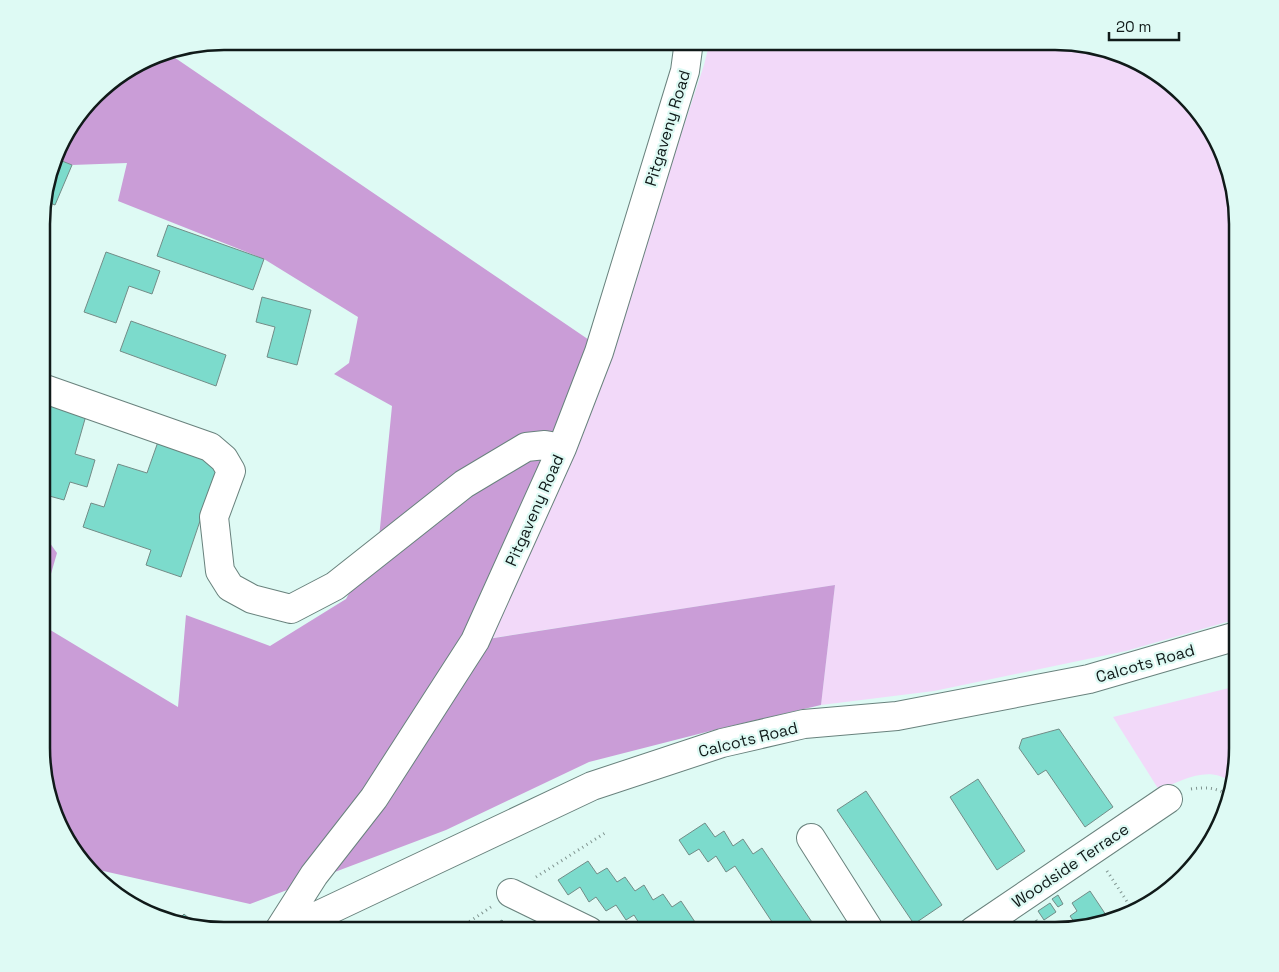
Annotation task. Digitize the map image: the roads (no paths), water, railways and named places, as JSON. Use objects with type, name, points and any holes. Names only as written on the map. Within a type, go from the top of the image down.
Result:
[{"type":"street","name":"Pitgaveny Road","points":[[283,922],[314,875],[374,798],[475,641],[562,448],[599,352],[685,70],[688,50]]},
{"type":"street","points":[[50,391],[210,448],[224,459],[231,471],[214,517],[220,571],[230,587],[252,599],[291,609],[335,586],[464,484],[526,447],[545,445],[562,448]]},
{"type":"street","name":"Calcots Road","points":[[305,922],[592,786],[722,743],[804,724],[896,716],[1089,679],[1229,638]]},
{"type":"street","name":"Woodside Terrace","points":[[986,922],[1168,799]]},
{"type":"street","points":[[811,838],[864,922]]},
{"type":"street","points":[[511,893],[572,922]]}]
